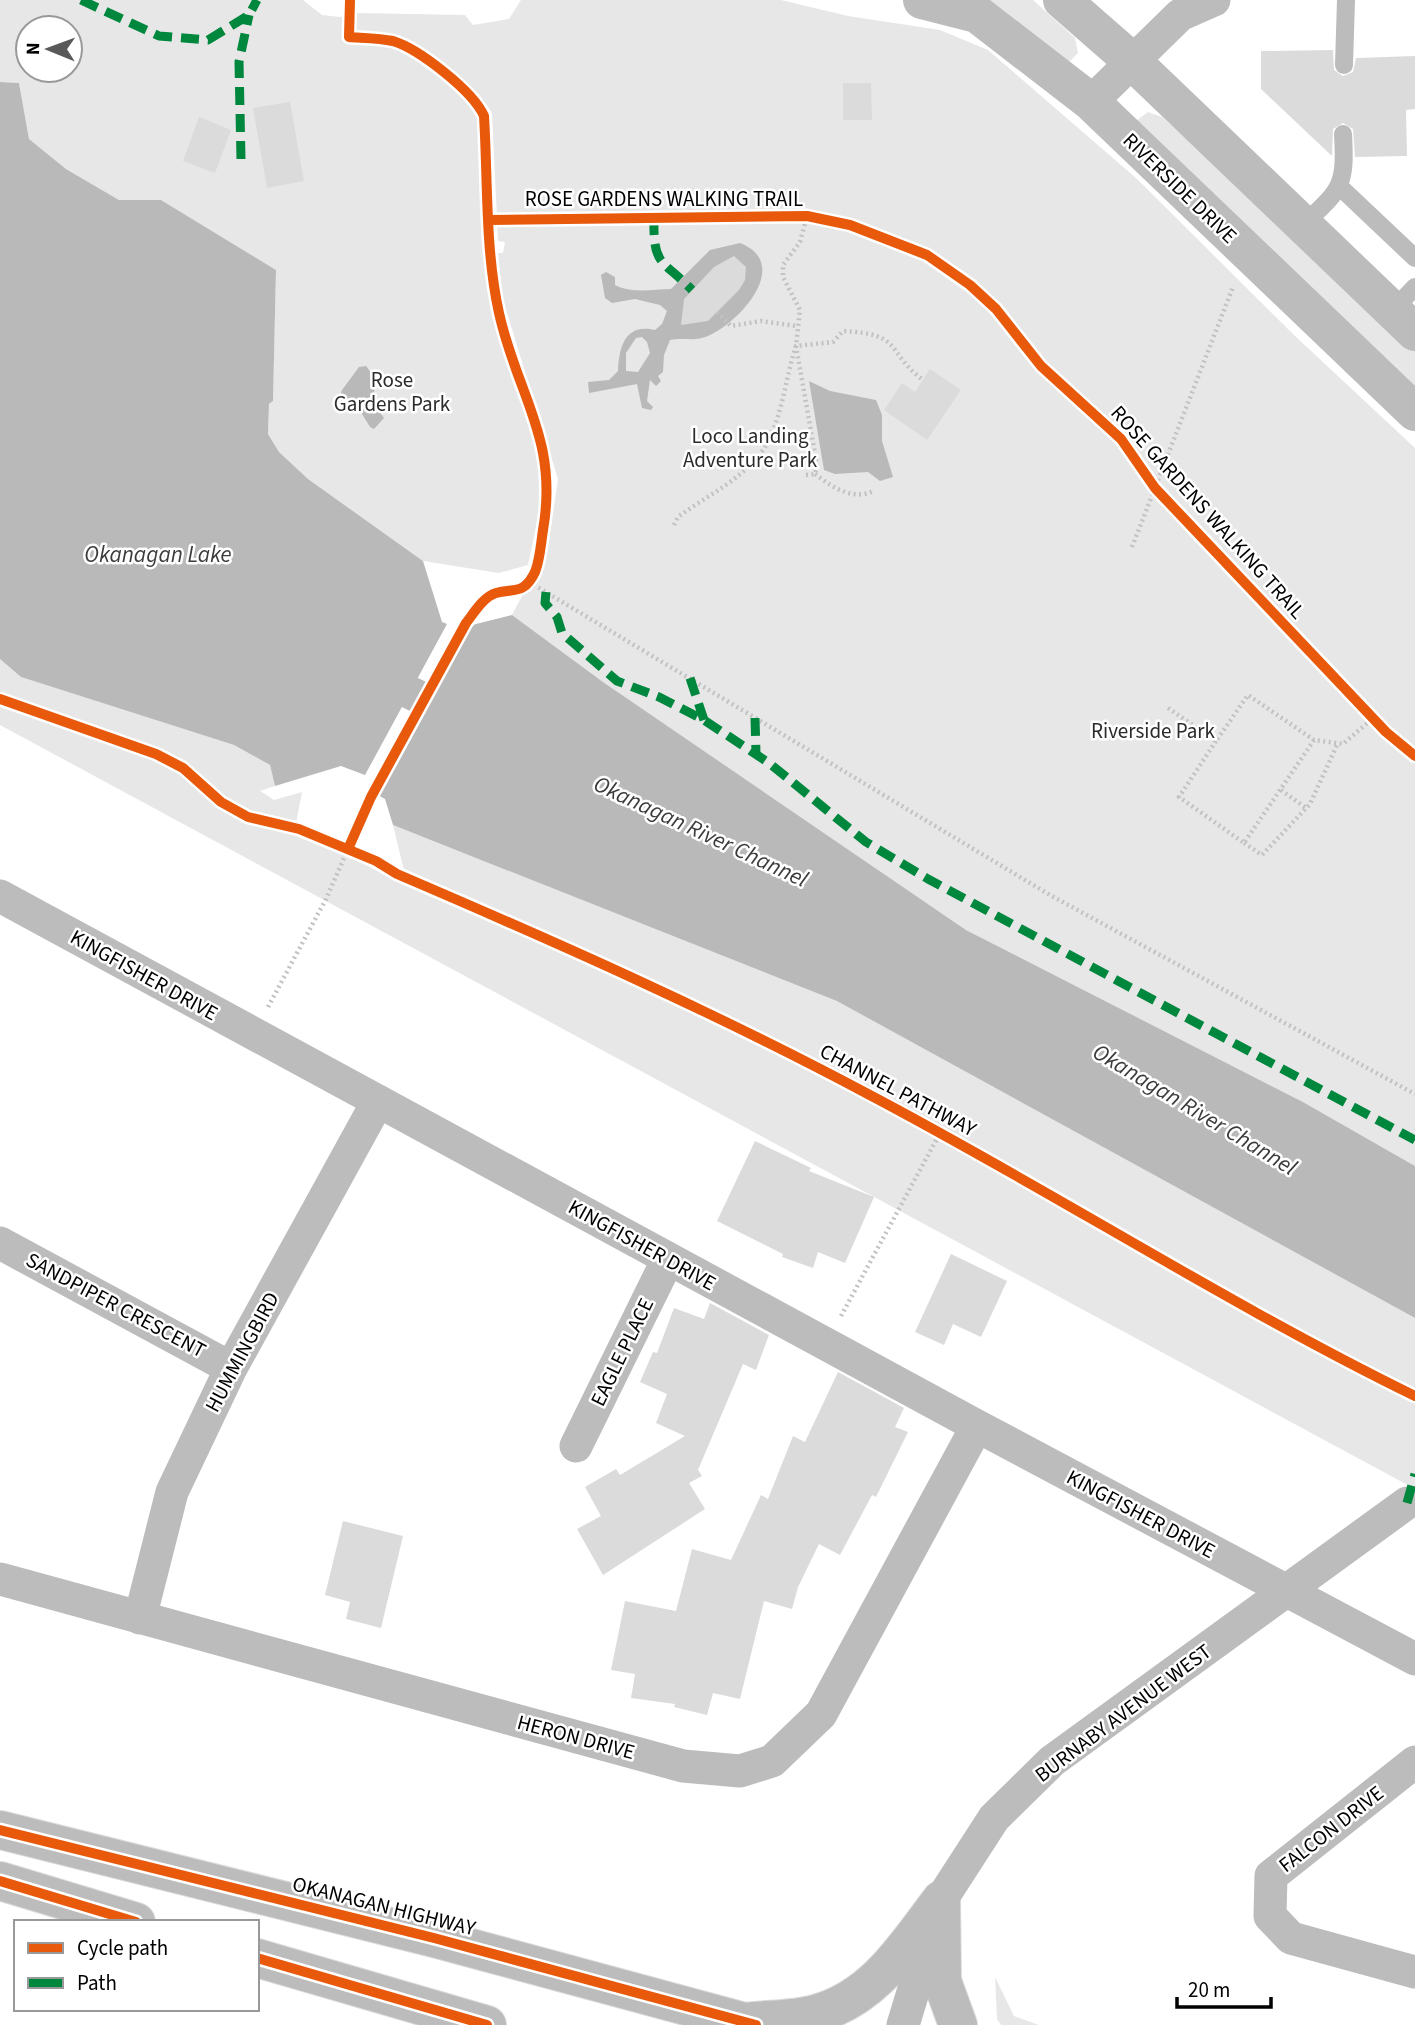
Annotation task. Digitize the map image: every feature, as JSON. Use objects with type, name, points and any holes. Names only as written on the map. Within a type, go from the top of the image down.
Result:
[{"type":"main road","name":"RIVERSIDE DRIVE","points":[[922,0],[977,14],[1091,102],[1415,412]]},
{"type":"main road","points":[[1062,0],[1133,62],[1303,225],[1408,310]]},
{"type":"main road","name":"OKANAGAN HIGHWAY","points":[[0,1829],[434,1938],[750,2023]]},
{"type":"main road","points":[[0,1881],[129,1920]]},
{"type":"main road","points":[[750,2023],[814,2014],[857,1998],[893,1964],[941,1900]]},
{"type":"main road","points":[[941,1900],[942,1981],[958,2025]]},
{"type":"main road","points":[[259,1959],[487,2025]]},
{"type":"street","points":[[1091,102],[1180,15],[1214,0]]},
{"type":"street","name":"KINGFISHER DRIVE","points":[[0,896],[1286,1592]]},
{"type":"street","name":"HUMMINGBIRD","points":[[140,1618],[172,1492],[231,1368],[378,1101]]},
{"type":"street","name":"SANDPIPER CRESCENT","points":[[0,1243],[231,1368]]},
{"type":"street","name":"EAGLE PLACE","points":[[576,1446],[668,1259]]},
{"type":"street","name":"HERON DRIVE","points":[[0,1579],[682,1766],[740,1771],[772,1761],[821,1714],[977,1426]]},
{"type":"street","name":"BURNABY AVENUE WEST","points":[[903,2025],[941,1900],[994,1818],[1052,1761],[1408,1503]]},
{"type":"street","points":[[1286,1592],[1415,1659]]},
{"type":"street","name":"FALCON DRIVE","points":[[1415,1762],[1272,1876],[1270,1916],[1291,1938],[1415,1972]]},
{"type":"lane","points":[[1344,65],[1346,0]]},
{"type":"lane","points":[[1303,225],[1340,187],[1345,163],[1343,134]]},
{"type":"lane","points":[[1340,187],[1415,258]]},
{"type":"path","points":[[489,207],[490,225]]},
{"type":"path","points":[[807,216],[800,242],[783,265],[783,277],[800,310],[796,326],[796,346],[817,466],[815,474]]},
{"type":"path","points":[[1132,547],[1247,252]]},
{"type":"path","points":[[717,312],[727,323],[761,321],[796,326]]},
{"type":"path","points":[[796,346],[833,342],[843,331],[881,336],[891,343],[912,372],[923,380]]},
{"type":"path","points":[[674,526],[678,517],[734,479],[762,450],[779,410],[796,346]]},
{"type":"path","points":[[806,475],[815,474],[848,494],[864,496],[874,491]]},
{"type":"path","points":[[536,570],[525,584],[1050,895],[1415,1094]]},
{"type":"path","points":[[1338,743],[1306,808],[1262,855],[1179,797],[1248,695],[1314,740],[1338,743],[1343,744],[1373,718]]},
{"type":"path","points":[[1168,708],[1216,741]]},
{"type":"path","points":[[1244,843],[1314,740]]},
{"type":"path","points":[[1280,790],[1306,808]]},
{"type":"path","points":[[253,1035],[352,847],[335,844]]},
{"type":"path","points":[[826,1344],[935,1130]]},
{"type":"green space","points":[[0,0],[303,0],[322,15],[465,15],[473,25],[509,19],[521,0],[781,0],[848,16],[940,30],[988,50],[1136,178],[1295,336],[1415,448],[1415,1166],[1303,1102],[966,930],[603,682],[512,615],[548,547],[558,479],[503,300],[498,253],[503,253],[505,242],[498,241],[492,113],[478,93],[485,258],[492,316],[532,432],[542,475],[543,495],[528,565],[499,573],[423,561],[308,479],[279,452],[268,434],[269,404],[273,401],[276,270],[161,200],[119,200],[66,169],[29,139],[19,84],[84,84],[84,14],[14,14],[14,83],[0,82]]},
{"type":"green space","points":[[965,0],[1033,0],[1075,38],[1078,53],[1067,64]]},
{"type":"green space","points":[[1148,112],[1162,117],[1415,346],[1415,391],[1136,121]]},
{"type":"green space","points":[[0,659],[21,677],[234,745],[270,765],[275,786],[260,791],[274,800],[302,792],[294,834],[324,843],[408,887],[393,825],[837,1000],[1415,1318],[1415,1489],[0,725]]},
{"type":"green space","points":[[995,1977],[1014,2016],[1039,2025],[1001,2025],[997,2019]]},
{"type":"water","name":"Okanagan Lake","points":[[0,82],[19,84],[29,139],[66,169],[119,200],[161,200],[276,270],[273,401],[269,404],[268,434],[279,452],[308,479],[423,561],[442,622],[447,624],[365,775],[341,766],[275,786],[270,765],[234,745],[21,677],[0,659]]},
{"type":"water","points":[[740,243],[755,252],[762,265],[761,278],[756,293],[746,306],[734,319],[708,336],[670,340],[664,355],[663,372],[658,376],[661,381],[656,386],[650,380],[647,401],[653,407],[651,410],[642,408],[637,384],[589,393],[588,382],[609,380],[618,371],[622,346],[630,334],[637,330],[655,330],[662,324],[667,311],[660,305],[635,299],[612,303],[605,298],[601,275],[606,272],[615,277],[615,285],[622,288],[671,289],[710,250]],"holes":[[[642,337],[647,342],[650,353],[638,372],[626,371],[626,353],[636,338]]]},
{"type":"water","points":[[366,366],[372,377],[379,411],[384,418],[374,429],[359,409],[344,405],[339,399],[342,390],[359,367]]},
{"type":"water","points":[[809,381],[830,391],[876,400],[882,415],[882,441],[893,477],[880,481],[868,472],[835,474],[824,470]]},
{"type":"water","points":[[512,615],[603,682],[966,930],[1303,1102],[1415,1166],[1415,1318],[837,1001],[393,825],[385,799],[369,790],[456,629]]},
{"type":"building","points":[[1333,50],[1334,70],[1343,76],[1353,72],[1356,58],[1415,56],[1415,109],[1406,110],[1407,156],[1355,157],[1353,129],[1343,123],[1333,129],[1332,156],[1261,89],[1261,51]]},
{"type":"building","points":[[843,83],[871,83],[872,120],[843,120]]},
{"type":"building","points":[[290,102],[304,181],[267,188],[253,108]]},
{"type":"building","points":[[199,117],[231,130],[215,173],[183,161]]},
{"type":"building","points":[[734,256],[746,267],[745,280],[739,290],[708,321],[681,325],[684,299],[714,267]]},
{"type":"building","points":[[930,369],[961,390],[927,440],[884,410],[902,383],[915,392]]},
{"type":"building","points":[[755,1141],[811,1168],[809,1171],[874,1197],[845,1263],[818,1252],[813,1268],[782,1257],[783,1254],[717,1221]]},
{"type":"building","points":[[951,1254],[1007,1281],[981,1337],[953,1324],[944,1345],[915,1332]]},
{"type":"building","points":[[710,1303],[769,1335],[756,1370],[743,1364],[698,1470],[702,1476],[689,1483],[705,1509],[603,1575],[577,1529],[601,1516],[585,1487],[616,1469],[620,1475],[685,1436],[656,1423],[667,1394],[640,1382],[653,1352],[657,1353],[674,1308],[704,1319]]},
{"type":"building","points":[[838,1372],[904,1408],[895,1427],[908,1432],[876,1497],[872,1495],[840,1555],[819,1544],[798,1587],[792,1609],[764,1601],[740,1699],[713,1693],[707,1715],[674,1707],[675,1704],[631,1698],[635,1674],[611,1670],[625,1601],[676,1611],[692,1549],[731,1560],[761,1495],[768,1499],[793,1436],[805,1442]]},
{"type":"building","points":[[343,1521],[403,1536],[381,1628],[346,1619],[350,1602],[325,1595]]},
{"type":"waterway","name":"Okanagan River Channel","points":[[369,673],[459,716]]},
{"type":"marked path","points":[[81,0],[159,36],[208,40],[249,15],[257,0]]},
{"type":"marked path","points":[[241,159],[239,62],[249,15]]},
{"type":"marked path","points":[[654,217],[657,254],[692,290]]},
{"type":"marked path","points":[[546,592],[545,603],[557,617],[562,633],[617,681],[659,697],[704,720],[769,763],[866,842],[928,879],[1415,1140]]},
{"type":"marked path","points":[[690,678],[704,720]]},
{"type":"marked path","points":[[755,718],[756,754]]},
{"type":"marked path","points":[[1407,1503],[1415,1474]]},
{"type":"cycle path","points":[[348,849],[371,797],[466,623],[491,595],[523,587],[535,572],[546,498],[541,443],[507,342],[494,289],[489,240],[484,116],[457,83],[404,45],[393,41],[349,37],[350,0]]},
{"type":"cycle path","name":"ROSE GARDENS WALKING TRAIL","points":[[490,220],[807,216],[850,225],[927,255],[970,285],[996,309],[1041,366],[1121,439],[1155,488],[1386,732],[1415,756]]},
{"type":"cycle path","name":"CHANNEL PATHWAY","points":[[0,699],[156,754],[183,768],[221,802],[248,817],[299,829],[376,861],[397,874],[575,952],[751,1034],[935,1130],[1207,1285],[1415,1396]]},
{"type":"cycle path","points":[[0,1830],[434,1938],[756,2025]]},
{"type":"cycle path","points":[[0,1881],[129,1920]]},
{"type":"cycle path","points":[[259,1959],[487,2025]]},
{"type":"park label","name":"Rose Gardens Park","points":[[392,392]]},
{"type":"park label","name":"Loco Landing Adventure Park","points":[[750,448]]},
{"type":"park label","name":"Riverside Park","points":[[1153,731]]}]
